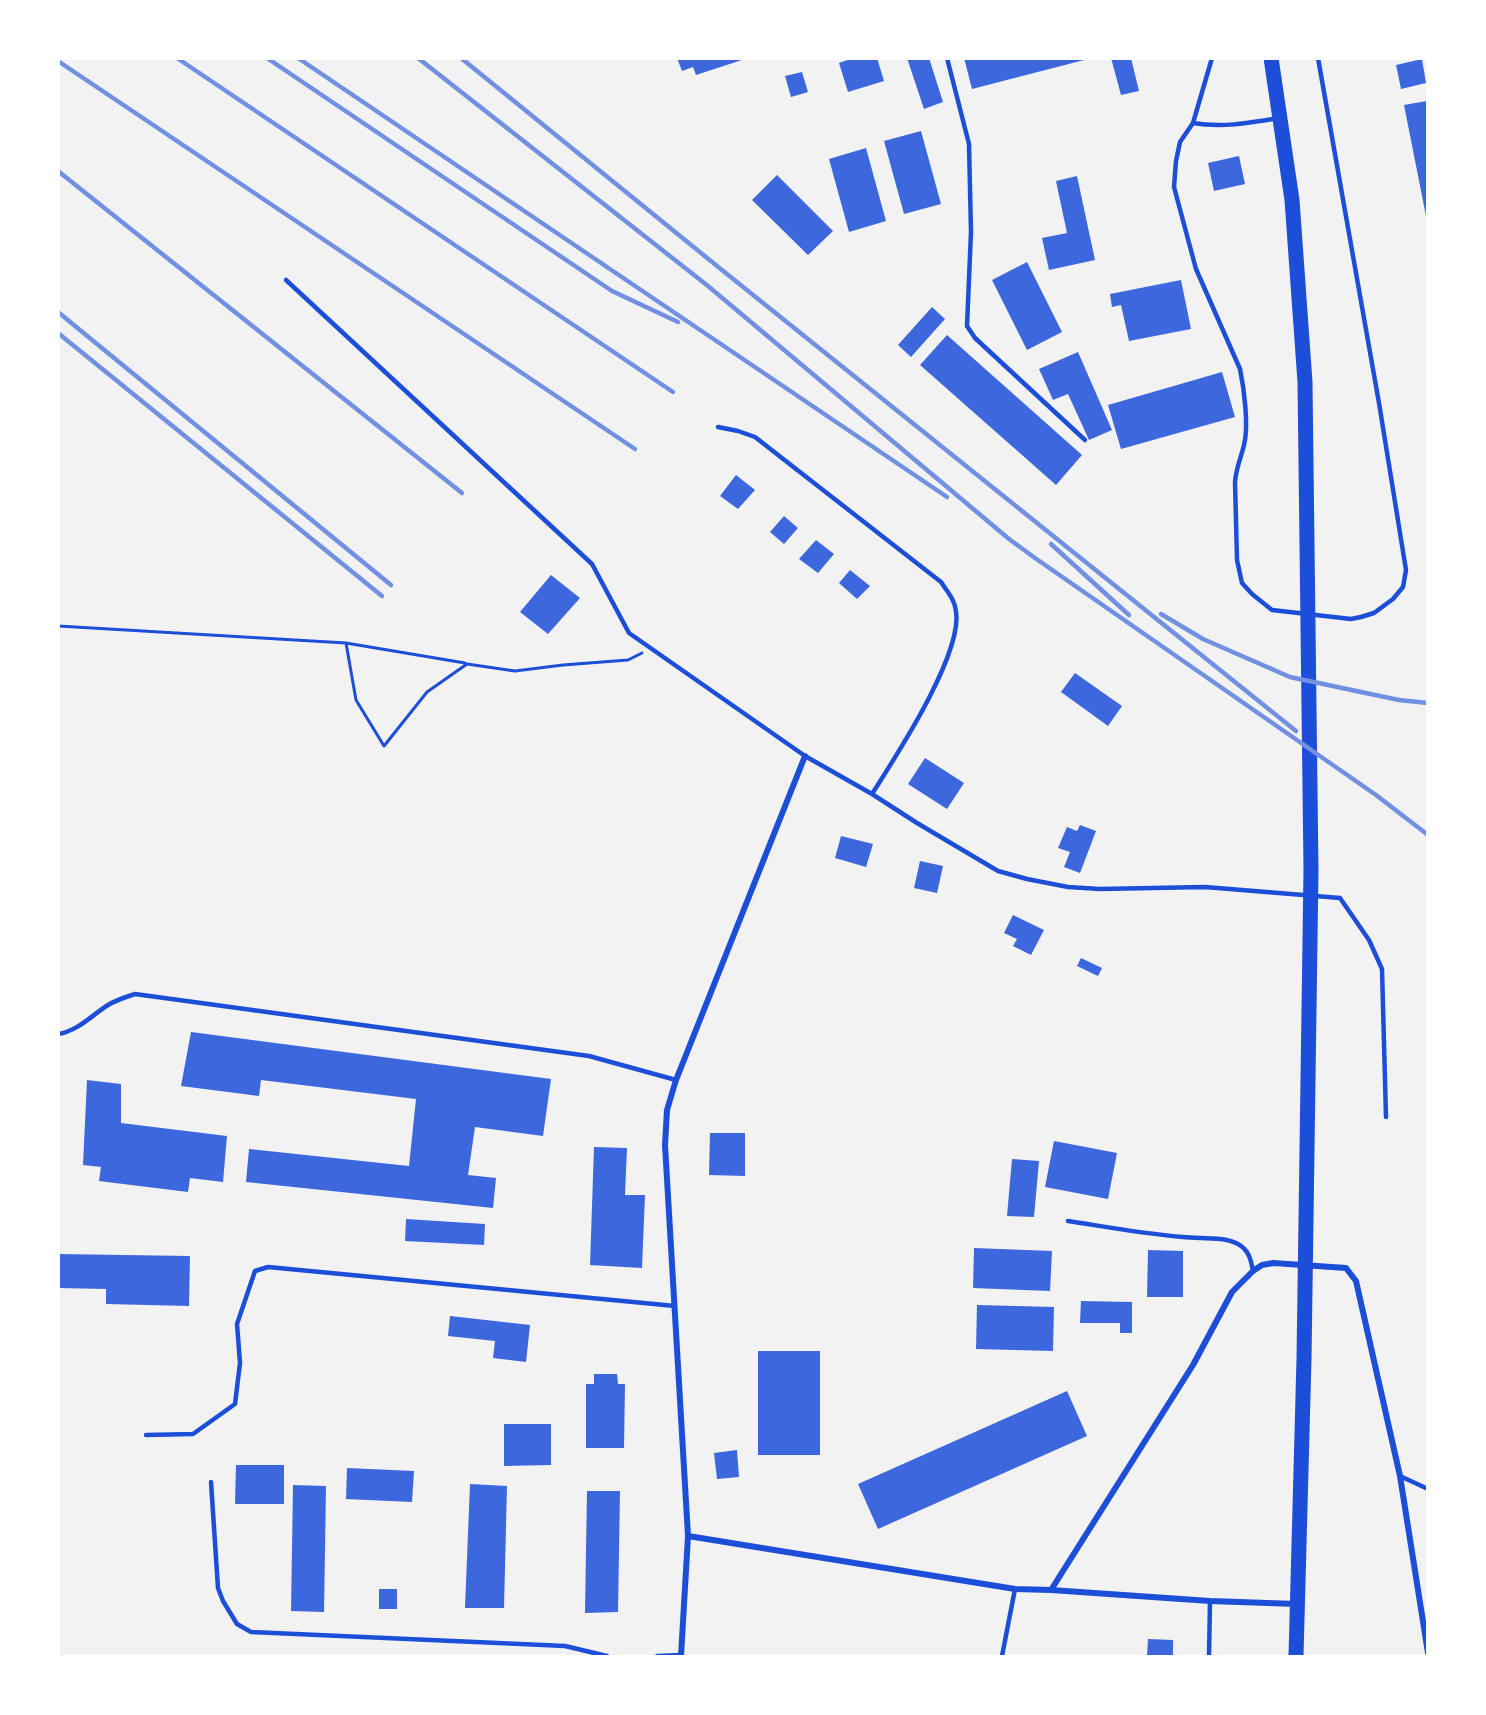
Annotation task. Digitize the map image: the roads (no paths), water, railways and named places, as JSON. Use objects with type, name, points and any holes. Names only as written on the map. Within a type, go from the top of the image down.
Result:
[{"type":"highway","points":[[1271,58],[1292,200],[1305,382],[1311,870],[1304,1359],[1296,1656]]},
{"type":"street","points":[[681,1656],[688,1536],[665,1145],[667,1110],[676,1080],[805,756]]},
{"type":"street","points":[[1051,1590],[1193,1365],[1232,1292],[1262,1265],[1273,1263],[1346,1268],[1356,1281],[1360,1295],[1400,1476],[1428,1653]]},
{"type":"street","points":[[688,1536],[1015,1589],[1297,1604]]},
{"type":"lane","points":[[947,58],[969,144],[971,232],[968,326],[975,339],[1085,440]]},
{"type":"lane","points":[[1212,58],[1193,123],[1180,142],[1174,187],[1196,269],[1240,369],[1243,385],[1245,444],[1236,469],[1235,482],[1237,560],[1242,583],[1251,594],[1272,610],[1351,619],[1374,613],[1393,599],[1403,587],[1406,570],[1318,58]]},
{"type":"lane","points":[[1193,123],[1210,126],[1282,117]]},
{"type":"lane","points":[[286,280],[592,564],[629,633],[805,756],[998,871],[1068,887],[1100,889],[1205,887],[1340,898],[1369,940],[1382,969],[1386,1117]]},
{"type":"lane","points":[[718,428],[738,430],[755,437],[941,582],[950,594],[956,610],[956,627],[952,645],[931,693],[872,794]]},
{"type":"lane","points":[[58,1034],[80,1026],[109,1004],[135,994],[589,1056],[676,1080]]},
{"type":"lane","points":[[1068,1221],[1236,1243],[1245,1248],[1251,1258],[1253,1271]]},
{"type":"lane","points":[[146,1435],[193,1434],[235,1404],[240,1363],[237,1324],[255,1271],[268,1267],[675,1306]]},
{"type":"lane","points":[[1400,1476],[1428,1489]]},
{"type":"lane","points":[[211,1482],[218,1588],[237,1624],[251,1632],[565,1646],[607,1656]]},
{"type":"lane","points":[[1002,1656],[1015,1589]]},
{"type":"lane","points":[[1209,1656],[1210,1601]]},
{"type":"lane","points":[[657,1656],[681,1656]]},
{"type":"railway","points":[[177,58],[673,392]]},
{"type":"railway","points":[[267,58],[612,291],[678,322]]},
{"type":"railway","points":[[298,58],[947,497]]},
{"type":"railway","points":[[418,58],[708,286],[1009,539],[1376,795],[1428,835]]},
{"type":"railway","points":[[461,58],[1296,731]]},
{"type":"railway","points":[[58,61],[635,449]]},
{"type":"railway","points":[[58,171],[462,493]]},
{"type":"railway","points":[[58,312],[391,585]]},
{"type":"railway","points":[[58,333],[382,596]]},
{"type":"railway","points":[[1051,544],[1129,615]]},
{"type":"railway","points":[[1161,614],[1203,639],[1290,677],[1399,700],[1428,703]]}]
